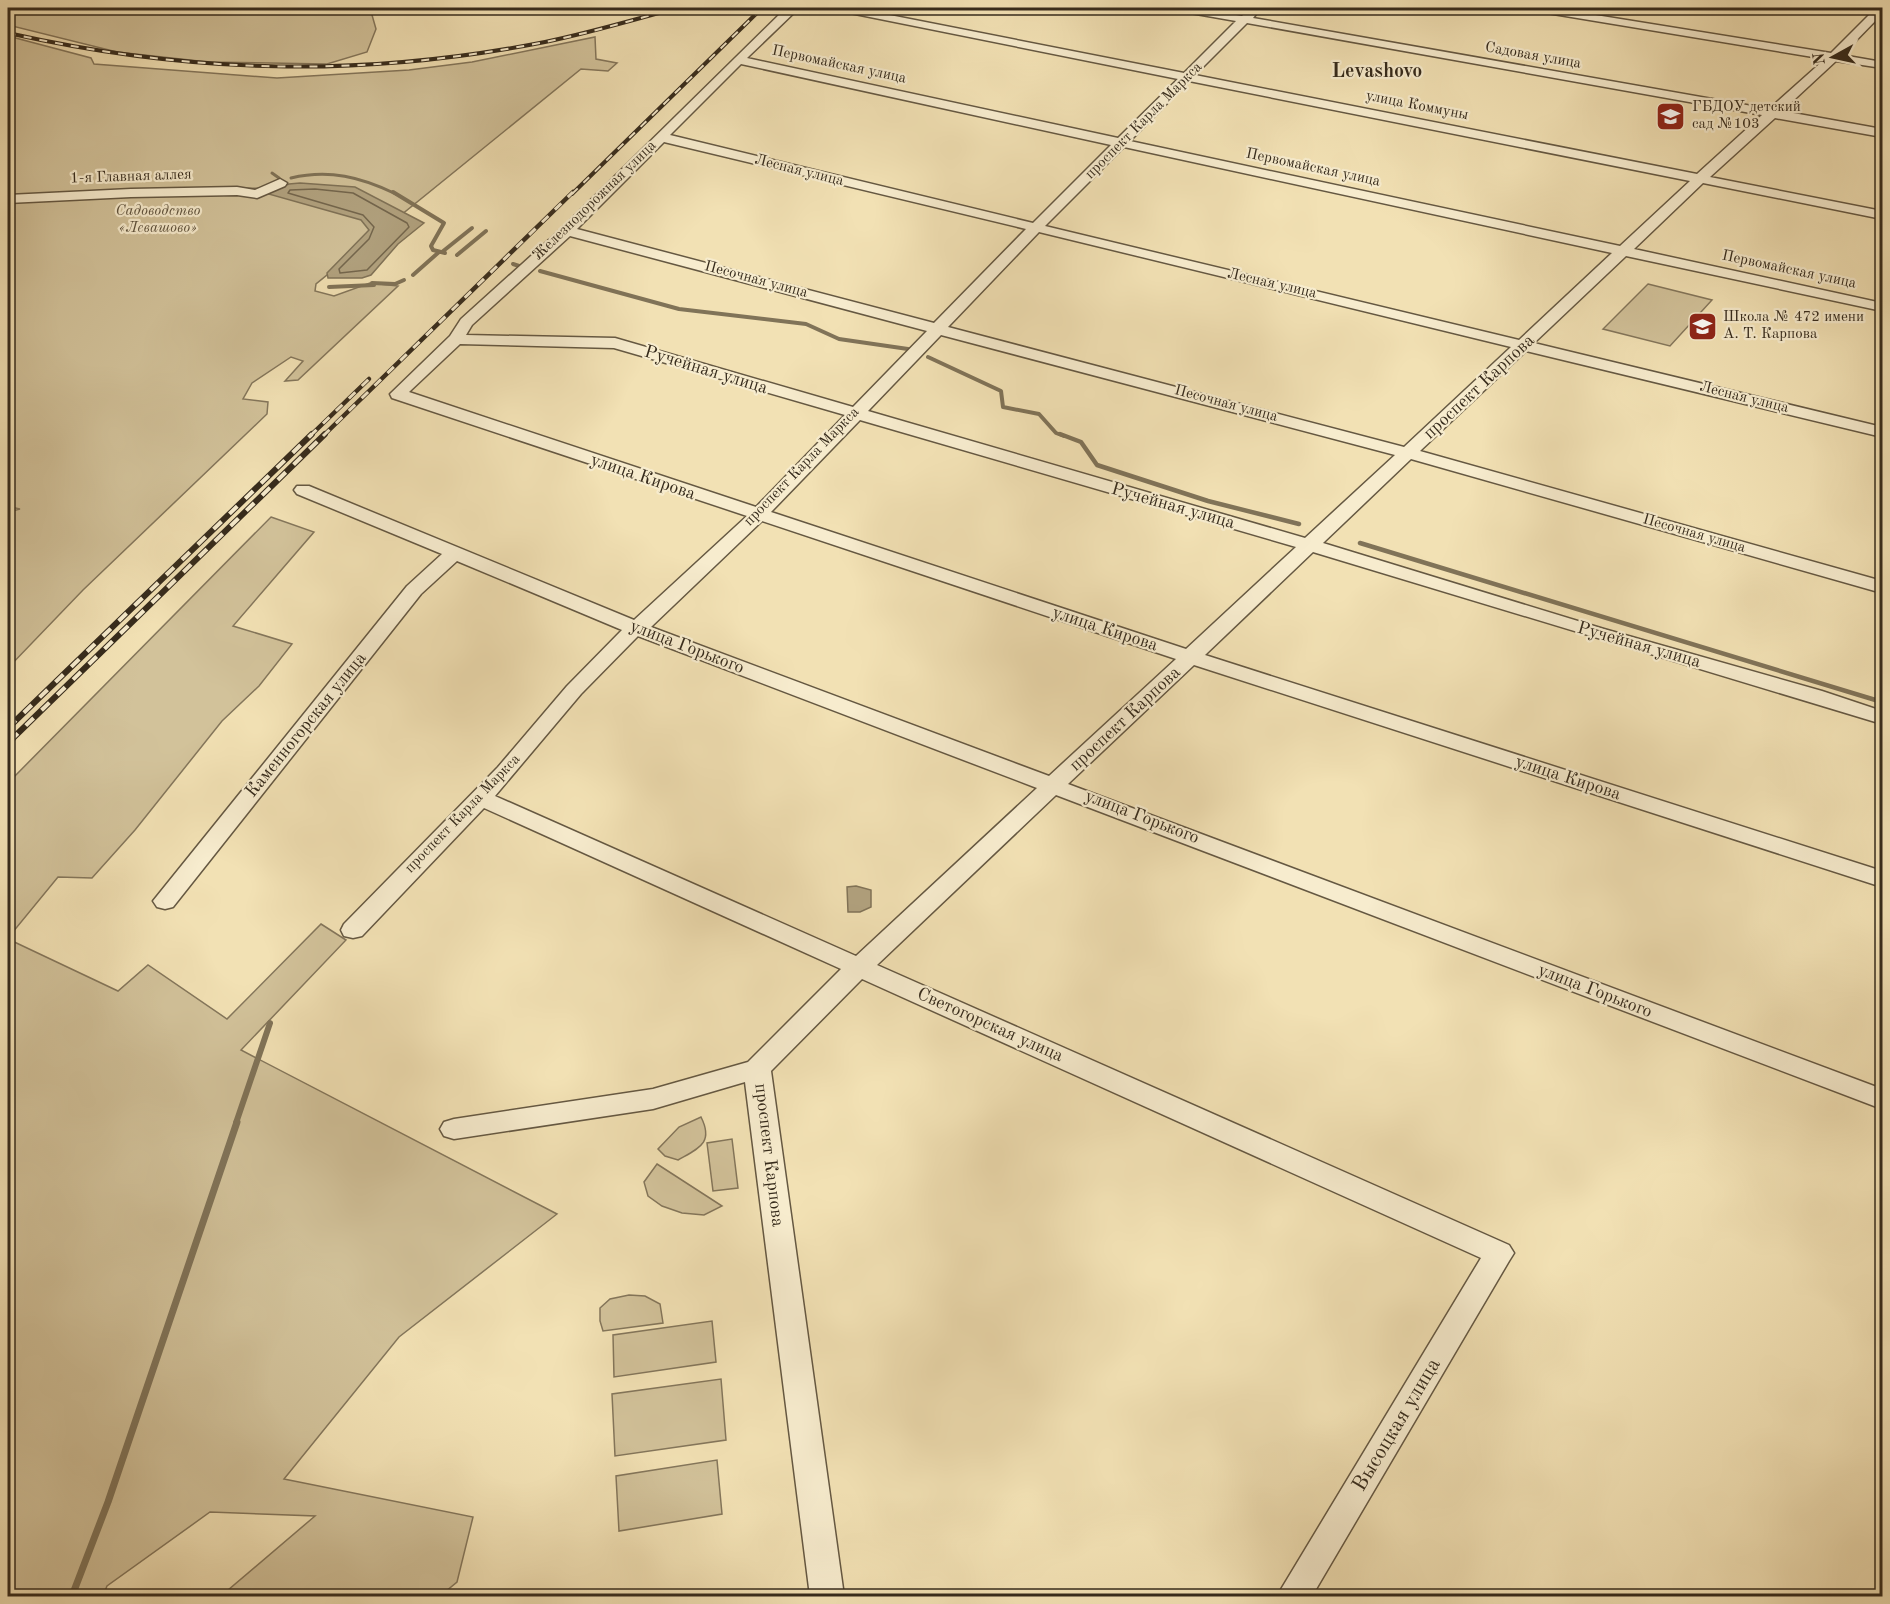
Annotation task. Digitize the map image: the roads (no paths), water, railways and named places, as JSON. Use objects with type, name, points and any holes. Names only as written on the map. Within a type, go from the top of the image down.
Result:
[{"type":"street","name":"Железнодорожная улица","points":[[398,394],[456,339],[466,322],[567,231],[738,60],[794,8]]},
{"type":"street","name":"улица Коммуны","points":[[840,8],[1882,215]]},
{"type":"street","name":"Садовая улица","points":[[1179,8],[1882,133]]},
{"type":"street","name":"проспект Карла Маркса","points":[[352,930],[506,772],[574,690],[635,628],[646,622],[758,515],[1035,228],[1122,144],[1256,8]]},
{"type":"street","points":[[1535,8],[1882,65]]},
{"type":"street","name":"проспект Карпова","points":[[827,1596],[758,1069],[859,966],[1700,179],[1834,57],[1881,8]]},
{"type":"street","name":"Первомайская улица","points":[[738,60],[1882,307]]},
{"type":"street","name":"Лесная улица","points":[[661,137],[1882,432]]},
{"type":"street","name":"1-я Главная аллея","points":[[8,200],[131,193],[237,191],[256,194],[280,183]]},
{"type":"street","name":"Песочная улица","points":[[567,231],[940,327],[1408,453],[1882,587]]},
{"type":"street","name":"Ручейная улица","points":[[456,339],[615,343],[1309,546],[1597,633],[1815,695],[1882,718]]},
{"type":"street","name":"улица Кирова","points":[[398,394],[1191,657],[1882,879]]},
{"type":"street","name":"улица Горького","points":[[303,490],[635,628],[1055,784],[1882,1099]]},
{"type":"street","name":"Каменногорская улица","points":[[165,901],[414,591],[453,554]]},
{"type":"street","name":"Светогорская улица","points":[[480,798],[1498,1253]]},
{"type":"street","points":[[454,1130],[653,1100],[758,1069]]},
{"type":"street","name":"Высоцкая улица","points":[[1294,1596],[1498,1253]]},
{"type":"water","points":[[289,184],[355,187],[424,223],[398,244],[371,275],[362,278],[328,278],[327,273],[369,230],[361,220],[265,193]]},
{"type":"water","points":[[856,886],[871,890],[871,907],[860,912],[848,912],[847,887]]},
{"type":"waterway","points":[[272,173],[279,178]]},
{"type":"waterway","points":[[291,178],[319,174],[345,176],[396,194]]},
{"type":"waterway","points":[[242,189],[258,189]]},
{"type":"waterway","points":[[393,192],[444,223],[431,246],[433,250],[445,253]]},
{"type":"waterway","points":[[442,252],[472,228]]},
{"type":"waterway","points":[[457,255],[486,231]]},
{"type":"waterway","points":[[413,275],[439,252]]},
{"type":"waterway","points":[[513,264],[519,266]]},
{"type":"waterway","points":[[540,271],[679,309],[806,324],[839,339],[908,349]]},
{"type":"waterway","points":[[372,283],[395,284],[404,280]]},
{"type":"waterway","points":[[329,287],[374,285]]},
{"type":"waterway","points":[[928,357],[1001,391],[1003,407],[1039,414],[1056,433],[1064,436]]},
{"type":"waterway","points":[[1060,434],[1081,442],[1097,465],[1208,501],[1299,524]]},
{"type":"waterway","points":[[1360,543],[1882,702]]},
{"type":"waterway","points":[[236,1123],[270,1023]]},
{"type":"waterway","points":[[72,1596],[108,1502],[237,1122]]},
{"type":"railway","points":[[8,33],[76,47],[143,57],[276,66],[342,66],[409,62],[477,54],[545,42],[677,8]]},
{"type":"railway","points":[[572,194],[762,8]]},
{"type":"railway","points":[[323,436],[573,192]]},
{"type":"railway","points":[[310,436],[369,379]]},
{"type":"railway","points":[[8,728],[312,434]]},
{"type":"railway","points":[[10,741],[325,434]]},
{"type":"place","name":"ГБДОУ детский сад №103","points":[[1671,116]]},
{"type":"place","name":"Школа № 472 имени А. Т. Карпова","points":[[1702,326]]},
{"type":"district","name":"Levashovo","points":[[1377,72]]},
{"type":"park label","name":"Садоводство «Левашово»","points":[[158,220]]}]
